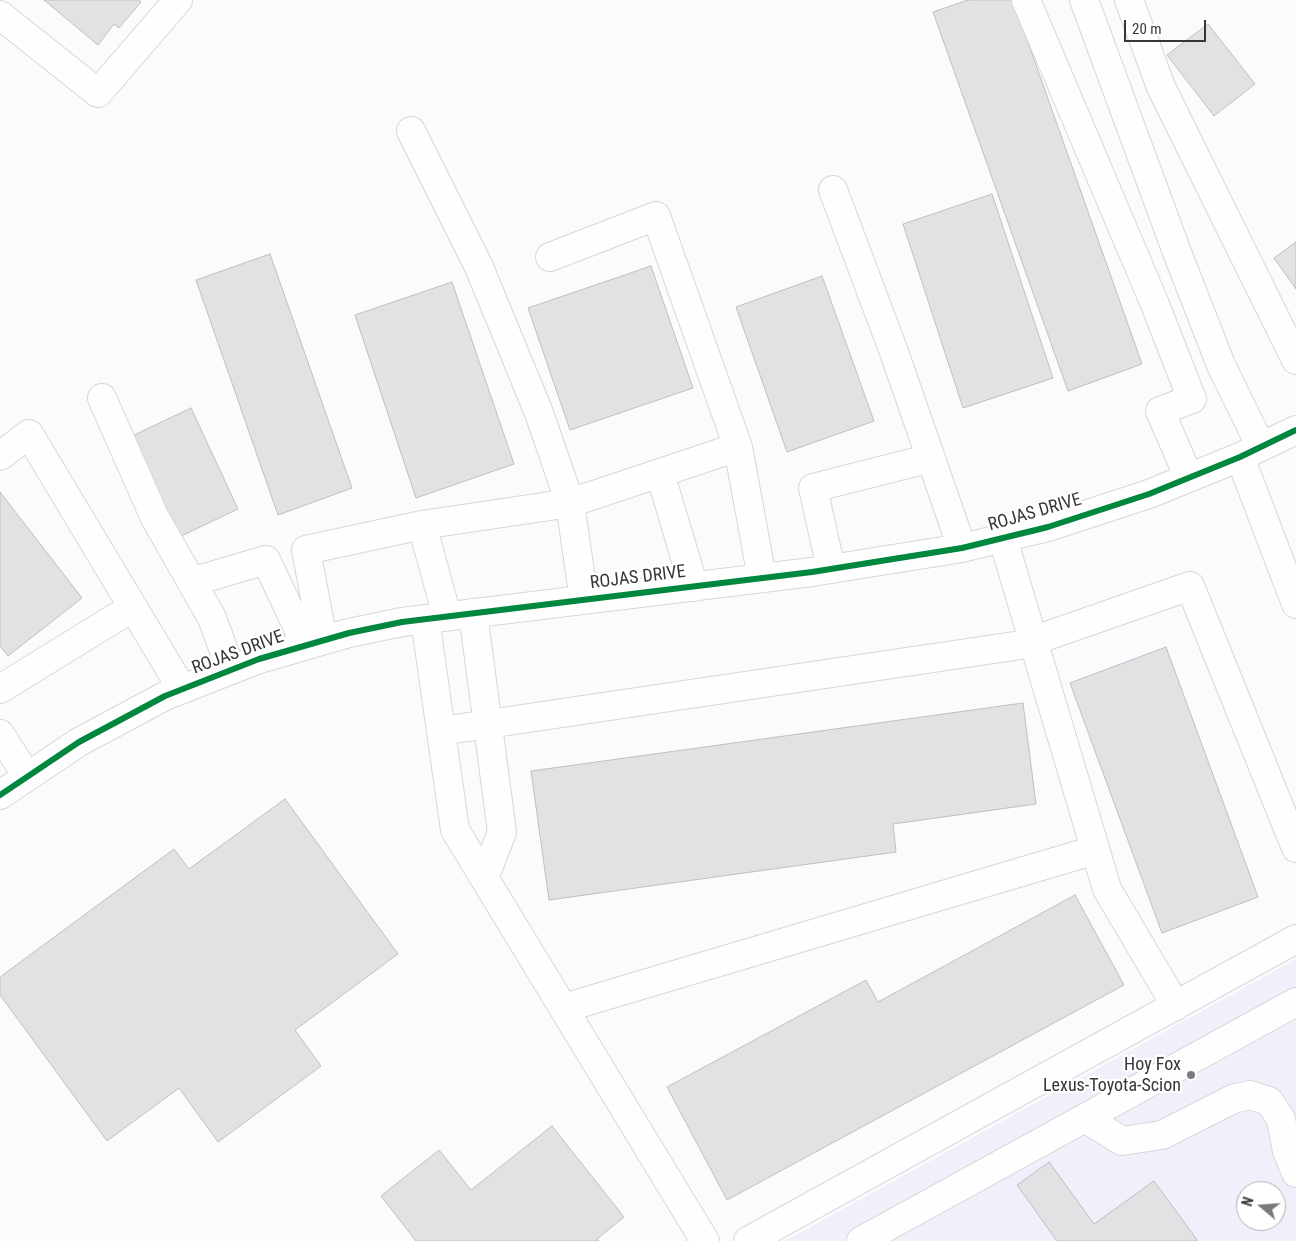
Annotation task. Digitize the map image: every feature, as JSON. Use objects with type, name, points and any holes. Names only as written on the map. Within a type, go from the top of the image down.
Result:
[{"type":"street","points":[[0,15],[98,93],[178,0]]},
{"type":"street","points":[[1026,0],[1154,302],[1192,399],[1160,411],[1189,478]]},
{"type":"street","points":[[1084,0],[1178,255],[1221,365],[1250,452],[1296,604]]},
{"type":"street","points":[[1129,0],[1161,87],[1296,360]]},
{"type":"street","points":[[411,132],[479,267],[539,413],[570,504],[584,600]]},
{"type":"street","points":[[834,190],[894,352],[962,548]]},
{"type":"street","points":[[550,257],[656,216],[738,447],[762,578]]},
{"type":"street","points":[[102,398],[154,516],[212,618],[230,670]]},
{"type":"street","name":"ROJAS DRIVE","points":[[0,795],[79,742],[165,696],[230,670],[314,643],[402,622],[831,569],[962,548],[1048,527],[1149,494],[1250,452],[1296,430]]},
{"type":"street","points":[[0,456],[29,434],[182,689]]},
{"type":"street","points":[[314,643],[306,550],[422,525],[570,504],[738,447]]},
{"type":"street","points":[[831,569],[813,488],[931,458]]},
{"type":"street","points":[[660,473],[694,587]]},
{"type":"street","points":[[422,525],[436,618],[441,731],[455,830],[485,876],[705,1241]]},
{"type":"street","points":[[1002,539],[1107,888],[1176,1006]]},
{"type":"street","points":[[192,582],[266,560],[314,643]]},
{"type":"street","points":[[441,731],[488,722],[1011,647],[1032,642],[1190,586],[1296,848]]},
{"type":"street","points":[[0,689],[133,607]]},
{"type":"street","points":[[473,613],[502,832],[485,876]]},
{"type":"street","points":[[0,734],[27,776]]},
{"type":"street","points":[[564,1008],[1095,850]]},
{"type":"street","points":[[748,1241],[1296,939]]},
{"type":"street","points":[[861,1241],[1296,1002]]},
{"type":"street","points":[[1085,1118],[1122,1141],[1162,1135],[1233,1099],[1250,1095],[1269,1101],[1281,1119],[1287,1151],[1296,1173]]},
{"type":"shaded area","name":"Hoy Fox Lexus-Toyota-Scion","points":[[1296,959],[1296,1241],[785,1241]]},
{"type":"building","points":[[44,0],[139,0],[141,2],[119,28],[114,24],[98,45]]},
{"type":"building","points":[[968,0],[1013,0],[1142,364],[1068,391],[933,12]]},
{"type":"building","points":[[1208,24],[1255,84],[1214,116],[1167,55]]},
{"type":"building","points":[[992,194],[1053,378],[963,408],[903,224]]},
{"type":"building","points":[[1296,242],[1296,289],[1274,258]]},
{"type":"building","points":[[270,254],[352,488],[278,515],[196,280]]},
{"type":"building","points":[[651,266],[693,388],[570,430],[528,308]]},
{"type":"building","points":[[822,276],[874,421],[787,452],[736,307]]},
{"type":"building","points":[[452,282],[514,464],[416,498],[355,315]]},
{"type":"building","points":[[191,408],[238,509],[177,538],[130,437]]},
{"type":"building","points":[[0,492],[82,598],[8,656],[0,646]]},
{"type":"building","points":[[1166,647],[1258,897],[1162,933],[1070,683]]},
{"type":"building","points":[[1023,703],[1036,804],[893,824],[896,852],[549,900],[531,771]]},
{"type":"building","points":[[285,799],[398,954],[295,1030],[321,1066],[218,1142],[179,1088],[107,1141],[0,995],[0,977],[174,849],[189,869]]},
{"type":"building","points":[[1075,895],[1124,985],[727,1200],[667,1087],[866,980],[878,1002]]},
{"type":"building","points":[[552,1126],[624,1217],[597,1239],[599,1241],[416,1241],[381,1196],[439,1150],[471,1190]]},
{"type":"building","points":[[1049,1162],[1094,1224],[1154,1181],[1198,1241],[1057,1241],[1017,1185]]},
{"type":"cycle path","points":[[0,795],[79,742],[165,696],[259,659],[349,633],[402,622],[812,572],[962,548],[1048,527],[1149,494],[1240,457],[1296,430]]},
{"type":"place","name":"Hoy Fox Lexus-Toyota-Scion","points":[[1191,1075]]}]
